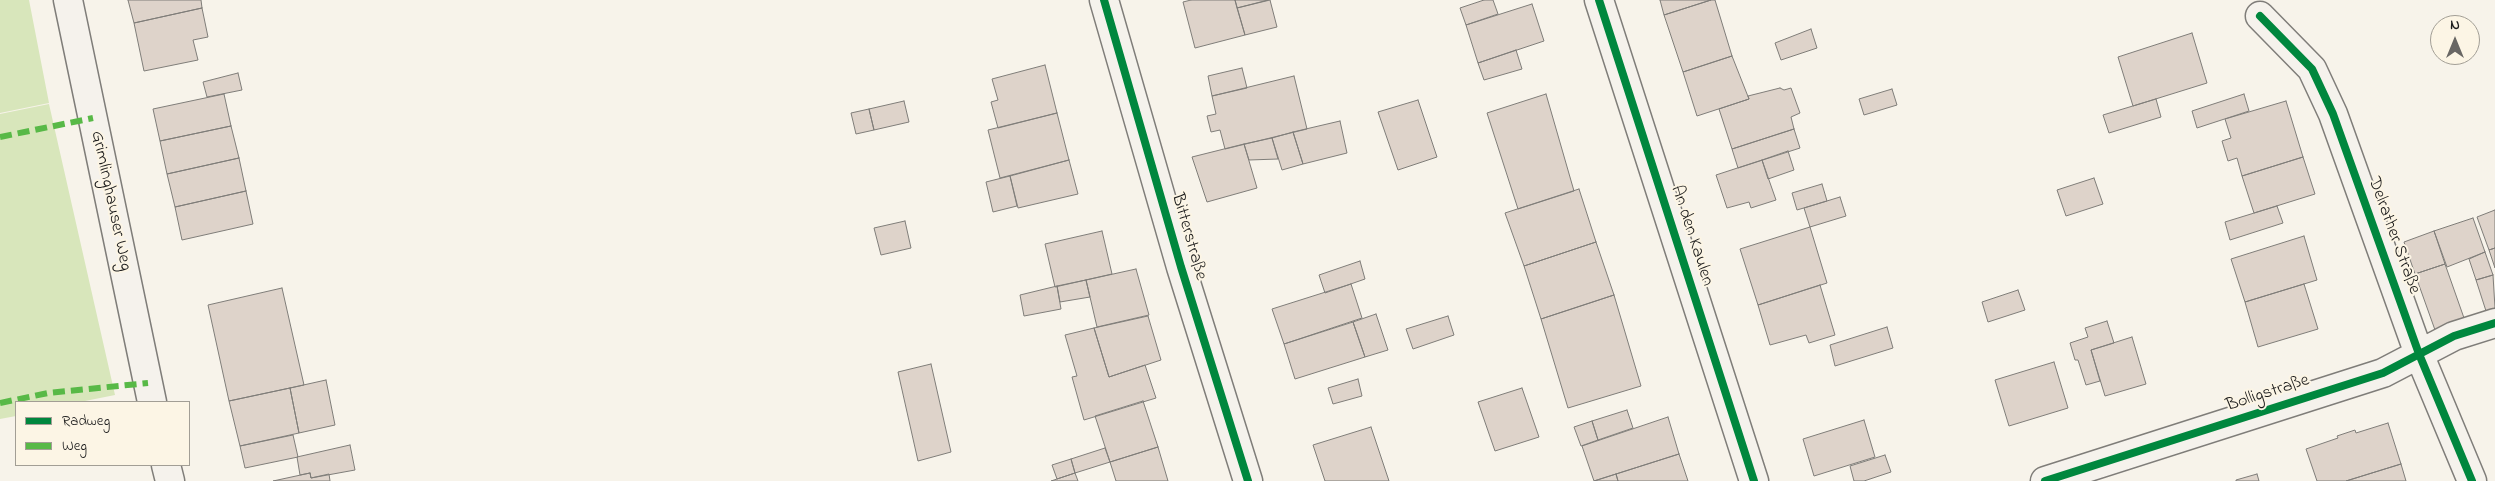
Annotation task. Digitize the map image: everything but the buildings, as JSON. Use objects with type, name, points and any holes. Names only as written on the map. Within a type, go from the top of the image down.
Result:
[{"type":"street","name":"Grimlinghauser Weg","points":[[68,0],[152,401]]},
{"type":"street","name":"Bitterstraße","points":[[1104,0],[1181,267],[1248,481]]},
{"type":"street","name":"An den Kaulen","points":[[1599,0],[1754,481]]},
{"type":"street","name":"Delrather Straße","points":[[2260,16],[2312,69],[2333,114],[2419,354],[2472,481]]},
{"type":"street","name":"Bolligstraße","points":[[2045,481],[2383,373],[2454,336],[2495,323]]},
{"type":"street","points":[[166,466],[170,481]]},
{"type":"green space","points":[[0,0],[29,0],[49,103],[0,113]]},
{"type":"green space","points":[[49,104],[115,395],[85,401],[15,401],[15,416],[0,419],[0,114]]},
{"type":"marked path","points":[[0,137],[93,118]]},
{"type":"marked path","points":[[0,403],[48,393],[148,383]]},
{"type":"cycle path","points":[[1104,0],[1181,267],[1248,481]]},
{"type":"cycle path","points":[[1599,0],[1754,481]]},
{"type":"cycle path","points":[[2260,16],[2312,69],[2333,114],[2419,354],[2472,481]]},
{"type":"cycle path","points":[[2045,481],[2383,373],[2454,336],[2495,323]]}]
